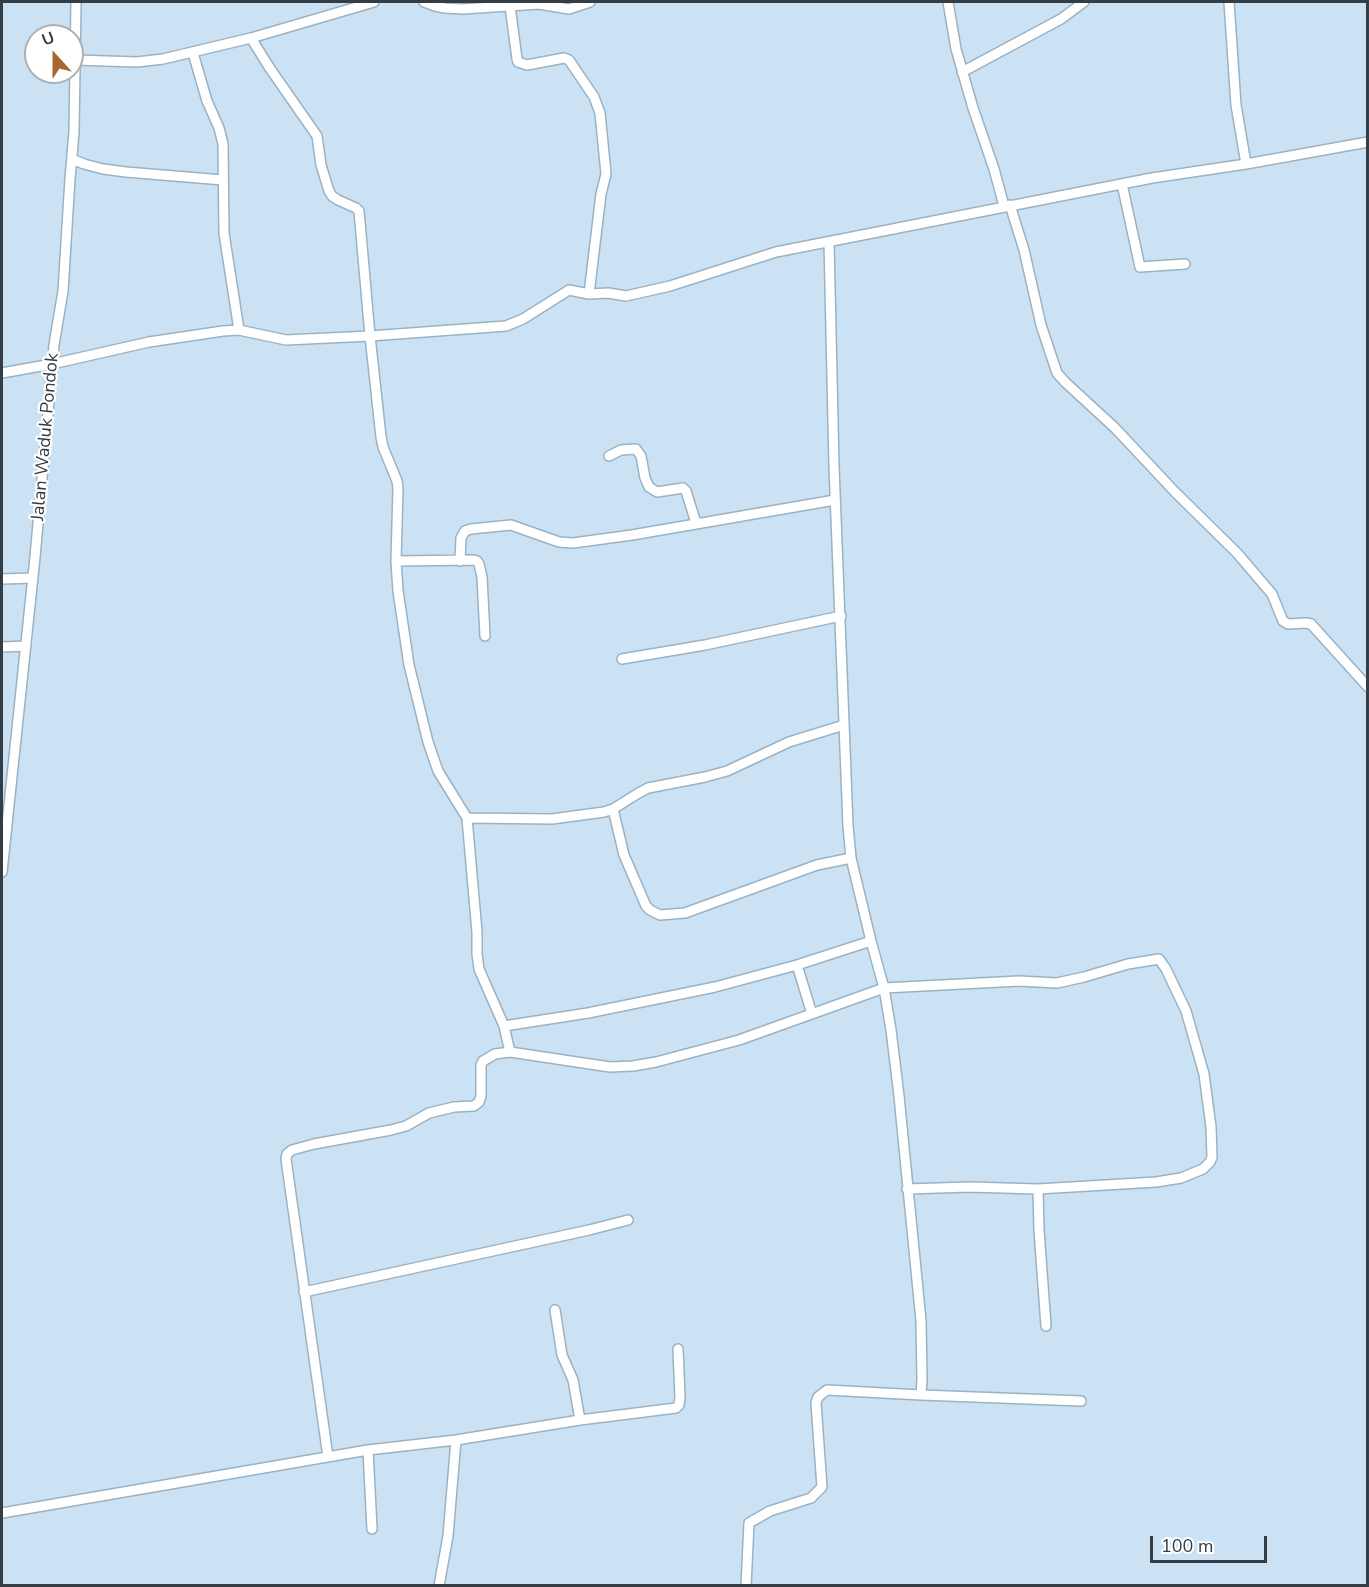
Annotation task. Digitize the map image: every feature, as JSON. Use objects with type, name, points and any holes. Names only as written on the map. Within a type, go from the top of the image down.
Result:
[{"type":"street","name":"Jalan Waduk Pondok","points":[[76,2],[76,24]]},
{"type":"street","points":[[84,60],[137,62],[193,53],[374,2]]},
{"type":"street","points":[[424,2],[445,8],[539,4],[569,9],[590,2]]},
{"type":"street","points":[[948,2],[962,72],[1024,250],[1041,325],[1053,364],[1061,378],[1115,428],[1174,492],[1237,553],[1272,594],[1283,621],[1288,624],[1311,624],[1368,687]]},
{"type":"street","points":[[962,72],[1060,19],[1084,2]]},
{"type":"street","points":[[1229,2],[1236,105],[1246,164]]},
{"type":"street","points":[[510,6],[518,62],[527,65],[564,58],[569,60],[594,97],[600,113],[606,174],[601,195],[589,294]]},
{"type":"street","points":[[251,38],[317,136],[328,191],[338,200],[359,211],[382,447],[398,488],[396,561],[409,665],[428,742],[442,780],[467,818],[479,969],[504,1026],[510,1052]]},
{"type":"street","points":[[193,53],[223,144],[224,233],[239,330]]},
{"type":"street","name":"Jalan Waduk Pondok","points":[[2,872],[52,364],[63,291],[74,132],[75,84]]},
{"type":"street","points":[[2,373],[149,342],[223,331],[239,330],[286,340],[506,326],[523,319],[569,290],[589,294],[608,293],[626,296],[650,291],[776,252],[1152,178],[1368,142]]},
{"type":"street","points":[[72,159],[103,169],[223,180]]},
{"type":"street","points":[[1122,184],[1140,267],[1185,264]]},
{"type":"street","points":[[829,242],[835,500],[848,826],[851,858],[884,988],[899,1096],[921,1321],[921,1395]]},
{"type":"street","points":[[609,456],[621,450],[636,449],[649,487],[657,492],[683,488],[696,523]]},
{"type":"street","points":[[460,561],[461,538],[465,531],[471,529],[511,525],[559,542],[573,543],[835,500]]},
{"type":"street","points":[[396,561],[474,560],[479,564],[482,577],[485,636]]},
{"type":"street","points":[[2,579],[32,578]]},
{"type":"street","points":[[622,659],[705,645],[841,616]]},
{"type":"street","points":[[2,647],[26,646]]},
{"type":"street","points":[[467,818],[552,819],[589,815],[613,809],[648,788],[727,771],[789,742],[844,724]]},
{"type":"street","points":[[613,809],[624,855],[646,906],[660,915],[685,913],[817,865],[851,858]]},
{"type":"street","points":[[504,1026],[588,1013],[715,987],[797,965],[871,941]]},
{"type":"street","points":[[328,1457],[286,1159],[287,1154],[292,1150],[399,1128],[429,1113],[454,1107],[474,1106],[481,1096],[480,1070],[483,1061],[495,1054],[510,1052],[610,1067],[633,1066],[739,1040],[884,988],[1019,981],[1057,983],[1159,959],[1186,1011],[1204,1074],[1211,1127],[1212,1157],[1203,1169],[1181,1178],[1156,1182],[1038,1189],[908,1188]]},
{"type":"street","points":[[797,965],[812,1014]]},
{"type":"street","points":[[1038,1189],[1046,1326]]},
{"type":"street","points":[[304,1292],[578,1233],[628,1220]]},
{"type":"street","points":[[555,1310],[564,1364],[573,1380],[580,1420]]},
{"type":"street","points":[[2,1513],[368,1450],[456,1440],[580,1420],[669,1410],[678,1407],[680,1397],[678,1349]]},
{"type":"street","points":[[746,1586],[749,1522],[761,1515],[811,1498],[822,1487],[816,1403],[818,1397],[827,1390],[1081,1401]]},
{"type":"street","points":[[439,1586],[448,1536],[456,1440]]},
{"type":"street","points":[[368,1450],[372,1529]]}]
